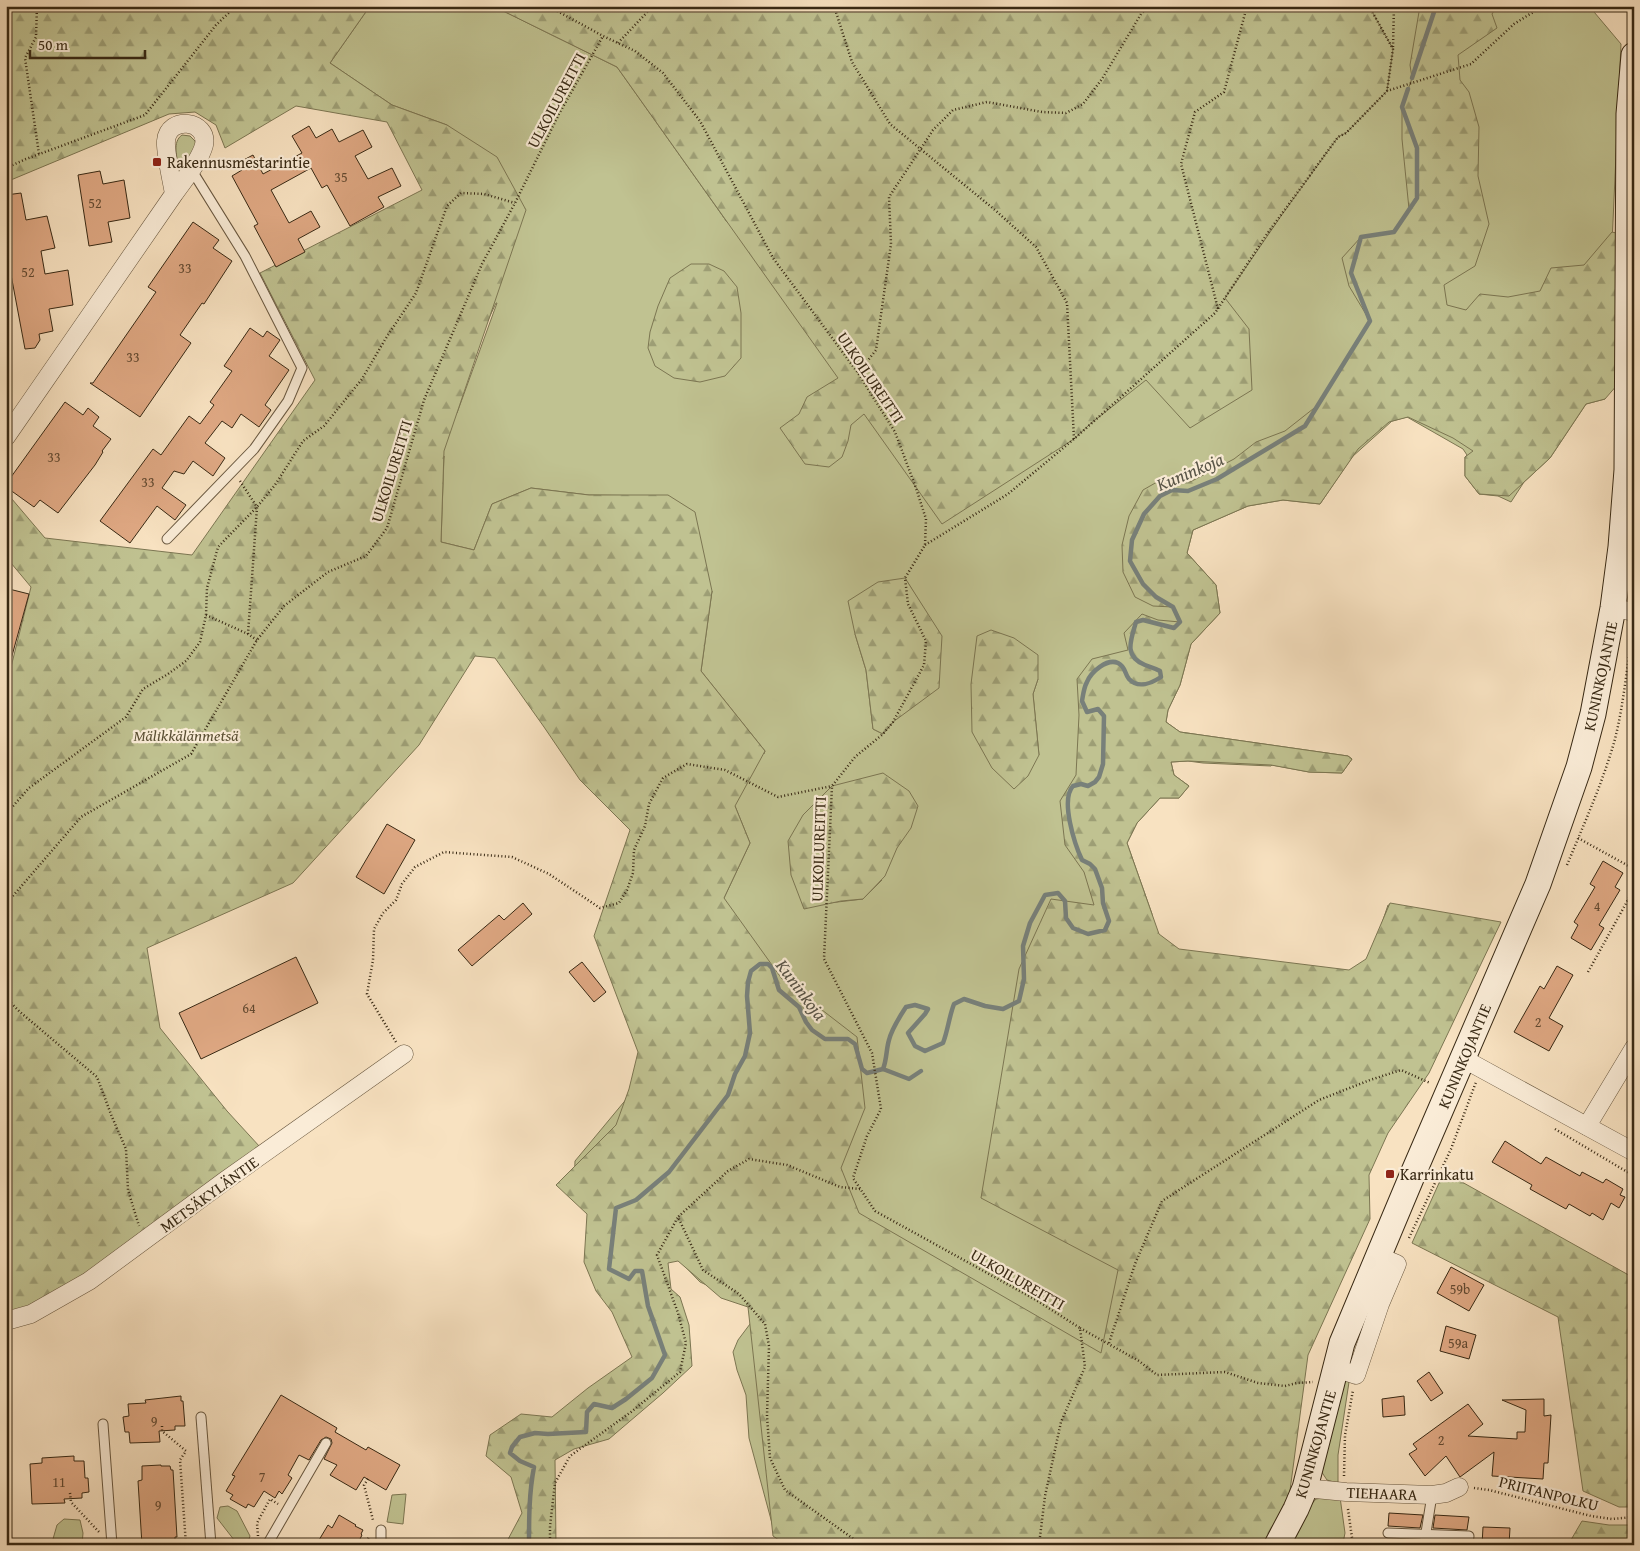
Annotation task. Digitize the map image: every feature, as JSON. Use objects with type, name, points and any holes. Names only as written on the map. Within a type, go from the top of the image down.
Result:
[{"type":"main road","name":"KUNINKOJANTIE","points":[[1277,1545],[1305,1488],[1346,1334],[1388,1260],[1462,1058],[1538,884],[1579,767],[1624,610],[1621,547],[1627,470],[1631,310],[1629,114],[1634,55]]},
{"type":"street","points":[[6,437],[174,194],[201,152],[204,138],[202,132],[196,126],[184,123],[177,124],[171,128],[166,141],[174,194]]},
{"type":"street","points":[[1587,1126],[1634,1048]]},
{"type":"street","name":"METSÄKYLÄNTIE","points":[[6,1321],[31,1314],[89,1280],[404,1054]]},
{"type":"street","points":[[1462,1058],[1634,1152]]},
{"type":"street","name":"TIEHAARA","points":[[1305,1488],[1346,1492],[1432,1495],[1446,1493],[1459,1487]]},
{"type":"lane","points":[[167,539],[254,450],[288,401],[302,368],[245,256],[191,169]]},
{"type":"lane","points":[[201,1417],[211,1545]]},
{"type":"lane","points":[[103,1424],[112,1545]]},
{"type":"lane","points":[[267,1545],[326,1443]]},
{"type":"lane","points":[[1424,1545],[1432,1495]]},
{"type":"lane","points":[[6,1516],[7,1545]]},
{"type":"lane","points":[[380,1545],[381,1530]]},
{"type":"lane","points":[[1388,1533],[1469,1536],[1468,1545]]},
{"type":"path","points":[[37,6],[36,36],[25,58],[39,154]]},
{"type":"path","points":[[6,168],[39,154],[146,116],[216,25],[236,6]]},
{"type":"path","name":"ULKOILUREITTI","points":[[548,6],[635,51],[663,73],[700,121],[773,258],[858,373],[895,432],[926,519],[925,545],[905,578],[908,604],[926,641],[924,665],[893,722],[855,757],[832,786],[824,959],[872,1053],[881,1109],[867,1136],[853,1178],[875,1211],[1036,1300],[1080,1328],[1139,1361],[1157,1375],[1225,1372],[1258,1383],[1285,1386],[1335,1375]]},
{"type":"path","points":[[618,43],[653,6]]},
{"type":"path","points":[[834,6],[852,62],[890,124],[995,210],[1036,247],[1067,303],[1074,439]]},
{"type":"path","points":[[858,373],[876,350],[891,244],[889,197],[933,130],[953,110],[987,102],[1042,112],[1066,113],[1083,104],[1102,79],[1141,14],[1149,6]]},
{"type":"path","points":[[1218,310],[1181,164],[1195,112],[1224,92],[1247,6]]},
{"type":"path","points":[[1369,6],[1393,49]]},
{"type":"path","points":[[1387,91],[1393,49],[1394,6]]},
{"type":"path","points":[[925,545],[1008,494],[1074,439],[1218,310],[1267,234],[1338,137],[1346,134],[1387,91],[1471,64],[1514,24],[1543,6]]},
{"type":"path","name":"ULKOILUREITTI","points":[[6,904],[81,817],[191,754],[257,640],[284,606],[328,572],[366,556],[387,528],[424,400],[482,264],[515,204],[559,114],[603,36]]},
{"type":"path","points":[[6,814],[29,788],[126,717],[143,688],[186,661],[200,642],[206,615],[207,588],[218,547],[257,507],[275,485],[303,441],[324,426],[362,379],[416,293],[447,206],[461,193],[484,194],[515,204]]},
{"type":"path","points":[[234,471],[257,507],[248,634]]},
{"type":"path","points":[[206,615],[257,640]]},
{"type":"path","points":[[404,1054],[367,994],[373,960],[374,929],[383,913],[396,900],[402,884],[415,867],[444,852],[512,858],[549,874],[600,908],[619,903],[627,890],[633,873],[634,850],[645,826],[649,804],[663,778],[687,764],[725,770],[778,797],[832,786]]},
{"type":"path","points":[[1578,838],[1634,869]]},
{"type":"path","points":[[1588,972],[1634,889]]},
{"type":"path","points":[[1628,899],[1634,902]]},
{"type":"path","points":[[6,998],[97,1077],[126,1149],[128,1190],[143,1242]]},
{"type":"path","points":[[1109,1343],[1135,1264],[1162,1201],[1319,1100],[1401,1070],[1433,1085]]},
{"type":"path","points":[[1388,1260],[1451,1149],[1476,1084],[1483,1088]]},
{"type":"path","points":[[1552,1127],[1634,1176]]},
{"type":"path","points":[[550,1545],[550,1526],[555,1483],[570,1456],[631,1412],[680,1372],[686,1343],[678,1313],[657,1255],[678,1217],[728,1171],[749,1159],[787,1165],[840,1187],[861,1189]]},
{"type":"path","points":[[678,1217],[703,1270],[739,1294],[765,1324],[769,1346],[767,1416],[770,1458],[784,1490],[862,1545]]},
{"type":"path","points":[[1039,1545],[1045,1496],[1061,1422],[1085,1367],[1080,1328]]},
{"type":"path","points":[[1335,1375],[1345,1435],[1344,1483]]},
{"type":"path","points":[[162,1426],[162,1432],[186,1452],[180,1460],[186,1545]]},
{"type":"path","points":[[368,1479],[364,1485],[375,1527],[381,1530]]},
{"type":"path","name":"PRIITANPOLKU","points":[[1459,1487],[1489,1490],[1592,1516],[1612,1519],[1634,1517]]},
{"type":"path","points":[[70,1493],[71,1502],[104,1537]]},
{"type":"path","points":[[258,1537],[257,1523],[270,1499],[288,1509]]},
{"type":"path","points":[[1348,1502],[1352,1545]]},
{"type":"green space","name":"Mälikkälänmetsä","points":[[6,6],[370,6],[330,63],[392,105],[447,125],[497,157],[526,210],[444,451],[441,542],[474,550],[492,504],[531,488],[589,495],[668,495],[695,512],[712,591],[701,671],[765,751],[735,806],[750,843],[724,898],[782,979],[857,1037],[865,1108],[841,1168],[859,1213],[1101,1353],[1118,1270],[981,1198],[1019,969],[1051,899],[1094,905],[1084,872],[1065,845],[1060,801],[1076,775],[1079,715],[1077,679],[1092,659],[1128,650],[1124,633],[1142,614],[1158,620],[1180,622],[1173,607],[1153,606],[1135,597],[1123,572],[1122,545],[1129,516],[1143,490],[1164,478],[1190,482],[1234,459],[1256,442],[1285,431],[1318,405],[1370,321],[1349,286],[1342,258],[1361,237],[1394,232],[1409,209],[1402,139],[1402,107],[1412,78],[1410,65],[1420,6],[1497,6],[1492,14],[1497,28],[1458,55],[1460,80],[1469,92],[1479,127],[1478,176],[1489,224],[1475,266],[1444,285],[1447,305],[1466,310],[1480,294],[1508,297],[1540,291],[1551,268],[1584,265],[1612,232],[1616,233],[1618,384],[1605,399],[1586,404],[1550,458],[1509,496],[1479,494],[1465,476],[1465,457],[1473,451],[1453,438],[1408,417],[1389,422],[1358,449],[1320,504],[1283,500],[1248,506],[1193,530],[1187,553],[1216,585],[1220,613],[1191,644],[1180,685],[1168,710],[1166,722],[1180,732],[1348,756],[1352,759],[1342,773],[1309,772],[1271,765],[1188,761],[1171,762],[1174,775],[1189,786],[1179,798],[1160,798],[1137,823],[1127,843],[1159,934],[1179,949],[1349,970],[1366,959],[1390,903],[1501,922],[1429,1073],[1388,1133],[1369,1175],[1370,1219],[1308,1355],[1289,1498],[1264,1545],[786,1545],[773,1536],[748,1307],[721,1298],[678,1261],[668,1263],[671,1289],[680,1297],[689,1325],[692,1366],[609,1439],[574,1449],[555,1460],[556,1545],[505,1545],[522,1513],[511,1477],[486,1456],[490,1435],[521,1414],[552,1417],[588,1388],[632,1357],[612,1312],[596,1291],[584,1262],[587,1214],[556,1185],[616,1125],[629,1089],[638,1052],[594,936],[630,830],[580,780],[495,658],[475,656],[419,745],[293,883],[147,948],[160,1028],[227,1111],[260,1147],[90,1271],[26,1308],[6,1314],[6,687],[31,587],[6,557],[6,492],[45,538],[192,555],[315,380],[260,273],[422,190],[387,122],[296,106],[225,148],[216,125],[195,112],[169,114],[6,182]]},
{"type":"green space","points":[[370,6],[493,6],[617,67],[727,222],[626,71],[523,6],[1589,6],[1621,44],[1605,399],[1586,404],[1550,458],[1524,482],[1511,502],[1498,496],[1479,494],[1465,476],[1465,457],[1467,455],[1463,449],[1407,417],[1392,421],[1352,457],[1320,504],[1283,500],[1248,506],[1193,530],[1187,553],[1216,585],[1220,613],[1191,644],[1180,685],[1168,710],[1166,722],[1180,732],[1348,756],[1352,759],[1342,773],[1309,772],[1272,765],[1188,761],[1171,762],[1174,775],[1189,786],[1179,798],[1160,798],[1137,823],[1127,843],[1152,914],[1147,953],[1332,981],[1369,962],[1388,905],[1443,915],[1261,1251],[830,1545],[773,1527],[749,1438],[746,1395],[733,1352],[738,1340],[753,1320],[751,1305],[700,1282],[670,1251],[591,1214],[574,1186],[575,1161],[672,1044],[724,898],[750,843],[735,806],[454,595],[183,615],[509,179],[447,125],[392,105],[330,63]],"holes":[[[496,303],[497,303],[457,413],[451,400]],[[444,456],[441,542],[474,550],[492,504],[531,488],[589,495],[669,496],[425,565]],[[905,578],[922,606],[893,722],[883,734],[873,729],[866,670],[855,634]],[[712,591],[701,671],[765,751],[764,754],[696,677]],[[1038,679],[1033,694],[1039,755],[971,684]],[[882,880],[863,899],[829,903]]]},
{"type":"green space","points":[[493,6],[1369,6],[1393,49],[1387,91],[1346,133],[1338,137],[1225,298],[1249,329],[1252,390],[1190,428],[1146,380],[1074,439],[942,524],[864,414],[851,425],[842,457],[829,467],[805,464],[780,428],[799,414],[807,397],[838,378],[617,67]]},
{"type":"green space","points":[[182,135],[190,136],[196,145],[182,170],[179,168],[176,146]]},
{"type":"green space","points":[[691,264],[709,264],[724,271],[737,287],[741,313],[741,358],[725,376],[700,382],[674,378],[655,366],[648,348],[650,332],[658,306],[670,278]]},
{"type":"green space","points":[[905,578],[942,636],[939,688],[893,722],[883,734],[873,729],[866,670],[855,634],[848,601],[878,582]]},
{"type":"green space","points":[[991,630],[1014,638],[1038,655],[1038,679],[1033,694],[1039,755],[1028,776],[1014,789],[992,768],[972,732],[971,684],[977,636]]},
{"type":"green space","points":[[883,773],[909,791],[918,806],[911,828],[897,848],[885,876],[863,899],[841,901],[804,909],[791,875],[788,841],[803,815],[832,786]]},
{"type":"green space","points":[[1444,1172],[1634,1278],[1634,1507],[1619,1507],[1583,1491],[1558,1317],[1412,1243]]},
{"type":"green space","points":[[1343,1381],[1349,1382],[1338,1455],[1338,1483],[1327,1480],[1321,1471]]},
{"type":"green space","points":[[406,1494],[403,1524],[387,1522],[392,1495]]},
{"type":"green space","points":[[1340,1497],[1345,1533],[1343,1543],[1341,1545],[1290,1545],[1308,1508],[1316,1499]]},
{"type":"green space","points":[[228,1506],[237,1511],[250,1536],[247,1545],[238,1545],[217,1518],[220,1507]]},
{"type":"green space","points":[[64,1519],[80,1520],[83,1533],[82,1545],[55,1545],[53,1539],[57,1525]]},
{"type":"green space","points":[[1582,1521],[1609,1525],[1634,1525],[1634,1545],[1568,1545]]},
{"type":"building","points":[[309,126],[316,138],[332,129],[339,142],[363,130],[372,147],[355,156],[368,179],[392,168],[401,186],[378,197],[384,207],[350,226],[327,185],[322,188],[311,168],[271,190],[289,223],[311,211],[320,227],[298,239],[305,252],[276,267],[254,226],[258,224],[232,176],[242,170],[238,163],[253,155],[263,174],[302,153],[292,136]]},
{"type":"building","points":[[100,171],[103,184],[124,180],[130,218],[108,222],[112,242],[89,246],[78,175]]},
{"type":"building","points":[[21,193],[26,220],[47,216],[55,248],[41,251],[45,274],[68,270],[73,305],[49,309],[53,331],[39,334],[40,340],[35,348],[25,349],[6,248],[6,195]]},
{"type":"building","points":[[193,222],[219,240],[213,248],[232,261],[204,304],[202,303],[180,335],[191,343],[140,417],[90,383],[93,383],[156,292],[148,287]]},
{"type":"building","points":[[250,328],[263,337],[267,331],[280,340],[269,356],[289,370],[265,405],[271,410],[259,427],[241,414],[232,428],[222,421],[205,443],[225,458],[213,476],[193,461],[184,474],[174,471],[162,488],[186,505],[175,520],[157,506],[130,543],[100,521],[153,449],[161,455],[189,416],[200,424],[214,405],[210,402],[232,371],[224,366]]},
{"type":"building","points":[[65,402],[83,415],[88,408],[99,417],[93,426],[111,439],[95,465],[58,513],[40,500],[34,507],[6,487],[6,484]]},
{"type":"building","points":[[9,589],[29,594],[10,663],[6,662],[6,600]]},
{"type":"building","points":[[387,824],[415,840],[384,894],[356,877]]},
{"type":"building","points":[[1603,861],[1623,873],[1615,887],[1620,890],[1599,925],[1604,928],[1591,950],[1571,938],[1578,925],[1574,922],[1595,887],[1590,884]]},
{"type":"building","points":[[523,903],[532,914],[472,966],[458,950],[499,915],[504,920]]},
{"type":"building","points":[[296,957],[318,1003],[201,1059],[179,1013]]},
{"type":"building","points":[[582,962],[606,992],[594,1002],[569,972]]},
{"type":"building","points":[[1557,966],[1573,975],[1549,1018],[1563,1026],[1549,1051],[1514,1032],[1540,986],[1544,989]]},
{"type":"building","points":[[1505,1141],[1541,1164],[1546,1157],[1580,1176],[1582,1172],[1603,1183],[1606,1179],[1623,1189],[1620,1195],[1625,1197],[1619,1208],[1611,1203],[1603,1220],[1592,1213],[1590,1216],[1569,1204],[1566,1209],[1530,1189],[1532,1185],[1492,1162]]},
{"type":"building","points":[[1451,1267],[1484,1285],[1469,1311],[1437,1293]]},
{"type":"building","points":[[1446,1326],[1476,1335],[1469,1359],[1440,1351]]},
{"type":"building","points":[[1429,1372],[1443,1393],[1431,1401],[1417,1381]]},
{"type":"building","points":[[281,1395],[337,1428],[335,1432],[366,1450],[368,1447],[400,1465],[386,1490],[364,1477],[356,1490],[330,1475],[337,1465],[324,1459],[332,1443],[331,1439],[326,1437],[321,1440],[309,1460],[299,1455],[288,1475],[292,1478],[282,1494],[279,1491],[275,1498],[264,1491],[254,1507],[248,1504],[246,1508],[230,1499],[233,1495],[226,1491],[235,1476],[232,1475]]},
{"type":"building","points":[[181,1396],[185,1426],[175,1426],[175,1430],[159,1431],[160,1442],[130,1443],[129,1432],[125,1432],[123,1417],[129,1416],[128,1404],[146,1403],[145,1400]]},
{"type":"building","points":[[1404,1396],[1405,1415],[1383,1417],[1382,1399]]},
{"type":"building","points":[[1544,1399],[1544,1416],[1551,1415],[1548,1463],[1544,1463],[1543,1479],[1492,1476],[1494,1452],[1460,1477],[1446,1456],[1425,1476],[1409,1454],[1417,1449],[1413,1444],[1468,1404],[1483,1424],[1468,1436],[1517,1439],[1517,1432],[1525,1432],[1526,1410],[1502,1400]]},
{"type":"building","points":[[74,1456],[74,1461],[84,1461],[85,1478],[88,1478],[89,1492],[82,1493],[82,1498],[64,1499],[65,1503],[32,1504],[30,1464],[42,1463],[42,1458]]},
{"type":"building","points":[[142,1466],[170,1466],[171,1470],[173,1470],[177,1537],[175,1537],[175,1541],[158,1542],[158,1545],[142,1545],[138,1481],[142,1480]]},
{"type":"building","points":[[1389,1513],[1423,1515],[1420,1528],[1388,1526]]},
{"type":"building","points":[[339,1515],[363,1530],[357,1545],[327,1545],[319,1540],[328,1525],[332,1528]]},
{"type":"building","points":[[1435,1515],[1469,1517],[1467,1530],[1433,1528]]},
{"type":"building","points":[[1483,1527],[1510,1528],[1509,1545],[1482,1545]]},
{"type":"waterway","name":"Kuninkoja","points":[[1412,78],[1436,6]]},
{"type":"waterway","name":"Kuninkoja","points":[[1451,6],[1482,9],[1484,6]]},
{"type":"waterway","name":"Kuninkoja","points":[[529,1545],[530,1496],[534,1467],[520,1461],[510,1453],[512,1447],[520,1437],[535,1433],[586,1432],[587,1412],[594,1404],[612,1408],[626,1399],[652,1378],[665,1355],[648,1306],[642,1271],[635,1271],[629,1279],[609,1269],[616,1208],[636,1200],[669,1172],[728,1095],[735,1074],[745,1056],[750,1033],[747,996],[751,971],[760,964],[768,964],[772,968],[779,990],[799,1007],[812,1030],[825,1039],[848,1039],[855,1044],[862,1069],[867,1073],[883,1069],[890,1036],[906,1007],[915,1005],[928,1009],[908,1033],[915,1046],[925,1051],[943,1043],[954,1004],[964,999],[985,1006],[1003,1009],[1019,1001],[1024,979],[1023,946],[1030,923],[1045,895],[1058,893],[1065,901],[1066,918],[1073,928],[1088,934],[1105,930],[1109,921],[1103,903],[1102,888],[1095,869],[1082,860],[1068,812],[1069,793],[1073,786],[1081,784],[1088,786],[1095,782],[1099,777],[1103,764],[1104,716],[1098,709],[1087,712],[1082,701],[1084,691],[1092,674],[1109,662],[1121,665],[1129,679],[1137,684],[1149,683],[1161,677],[1160,671],[1138,661],[1131,652],[1130,647],[1136,622],[1143,620],[1174,628],[1180,622],[1173,607],[1156,597],[1143,584],[1130,561],[1132,540],[1144,514],[1160,496],[1172,490],[1188,491],[1217,479],[1305,426],[1370,321],[1351,273],[1361,237],[1394,232],[1417,198],[1417,148],[1402,107],[1408,89]]},
{"type":"waterway","points":[[883,1069],[909,1079],[921,1071]]},
{"type":"place","name":"Rakennusmestarintie","points":[[157,162]]},
{"type":"place","name":"Karrinkatu","points":[[1390,1174]]}]
